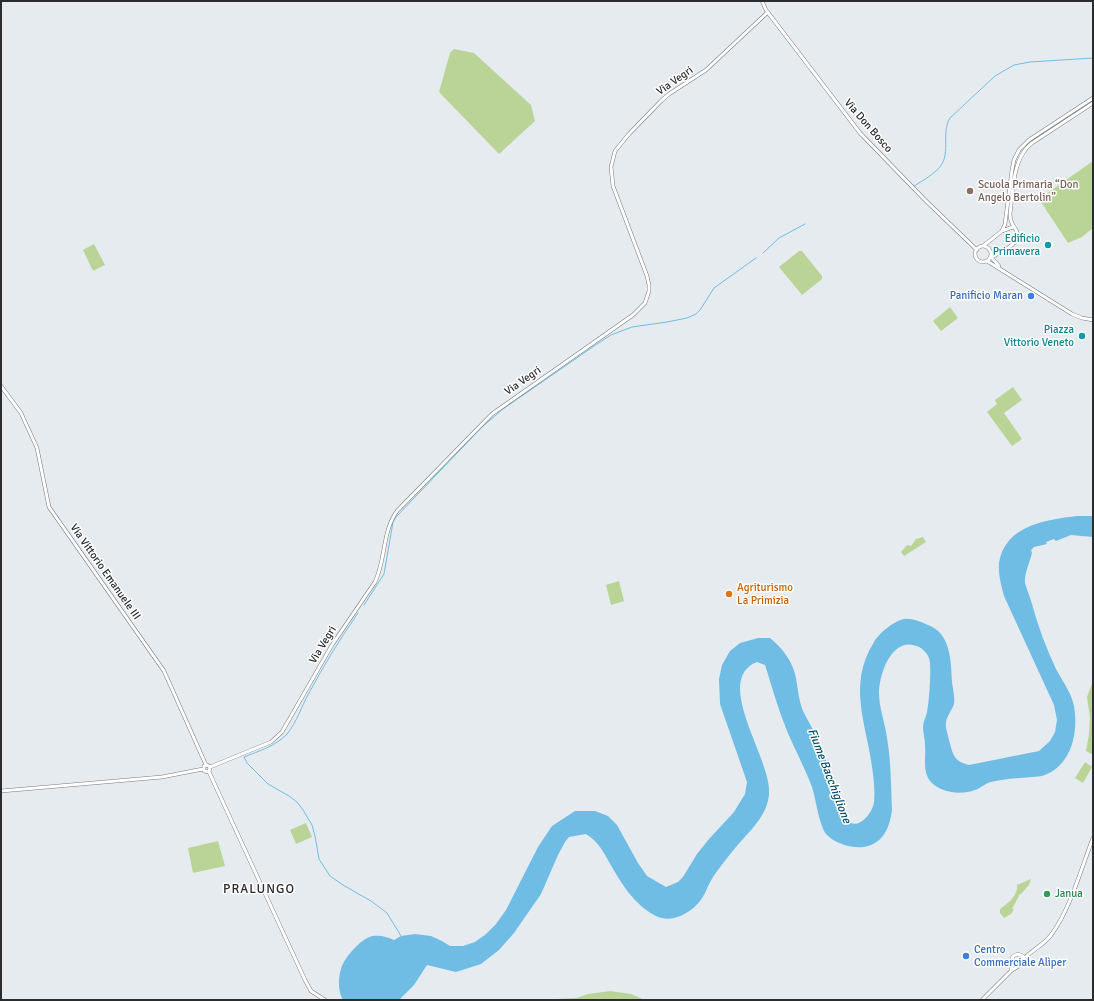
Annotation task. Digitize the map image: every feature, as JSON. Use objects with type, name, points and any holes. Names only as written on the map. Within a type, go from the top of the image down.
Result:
[{"type":"street","name":"Via Don Bosco","points":[[762,1],[768,12],[860,133],[925,200],[977,250],[975,256],[978,260],[981,262],[987,261],[1072,314],[1093,320]]},
{"type":"street","name":"Via Vegri","points":[[210,767],[271,742],[282,732],[332,644],[375,582],[380,572],[388,527],[397,511],[492,414],[634,315],[645,303],[649,291],[647,276],[616,195],[611,176],[612,159],[615,151],[629,134],[661,101],[669,94],[706,70],[768,12]]},
{"type":"street","points":[[1002,231],[1005,224],[1014,160],[1019,150],[1029,140],[1093,98]]},
{"type":"street","points":[[987,261],[991,257],[1001,253],[1018,238],[1018,233],[1010,221],[1010,214],[1016,170],[1022,152],[1032,143],[1093,104]]},
{"type":"street","points":[[977,250],[1002,231],[1013,226]]},
{"type":"street","points":[[983,246],[990,249],[991,257],[999,266]]},
{"type":"street","name":"Via Vittorio Emanuele III","points":[[1,386],[21,413],[37,448],[49,507],[164,672],[206,765]]},
{"type":"street","points":[[203,770],[206,765],[210,767],[209,772],[302,976],[309,988],[325,1000]]},
{"type":"street","points":[[1,791],[162,777],[203,770],[209,772]]},
{"type":"street","points":[[982,1000],[1011,971],[1020,965],[1028,955],[1043,944],[1059,923],[1093,838]]},
{"type":"street","points":[[1011,971],[1013,967],[1012,959],[1015,954],[1028,955]]},
{"type":"street","points":[[1021,955],[1023,960]]},
{"type":"street","points":[[1012,962],[1015,965],[1020,965]]},
{"type":"green space","points":[[454,49],[474,53],[531,105],[535,121],[499,154],[439,92],[450,53]]},
{"type":"green space","points":[[1093,161],[1093,228],[1082,237],[1068,243],[1039,199]]},
{"type":"green space","points":[[94,244],[105,265],[93,271],[83,250]]},
{"type":"green space","points":[[799,251],[802,251],[822,276],[822,279],[802,295],[779,267]]},
{"type":"green space","points":[[950,307],[958,318],[941,331],[933,321]]},
{"type":"green space","points":[[1013,387],[1022,400],[1004,413],[1022,439],[1012,446],[987,412],[997,404],[995,400]]},
{"type":"green space","points":[[923,537],[926,542],[904,556],[901,552],[907,545],[911,546],[916,539]]},
{"type":"green space","points":[[619,581],[624,601],[611,605],[606,585]]},
{"type":"green space","points":[[1093,681],[1093,755],[1086,751],[1090,718],[1087,697]]},
{"type":"green space","points":[[1085,762],[1092,767],[1083,783],[1075,778]]},
{"type":"green space","points":[[306,823],[312,837],[296,844],[290,830]]},
{"type":"green space","points":[[218,841],[225,866],[193,873],[188,848]]},
{"type":"green space","points":[[1031,879],[1029,885],[1020,894],[1011,914],[1004,918],[1000,913],[1000,909],[1014,896],[1017,885]]},
{"type":"green space","points":[[610,991],[631,994],[645,1000],[535,1000],[576,998],[588,994]]},
{"type":"water","name":"Fiume Bacchiglione","points":[[1077,516],[1093,516],[1093,537],[1071,535],[1056,541],[1054,539],[1046,542],[1047,544],[1034,547],[1031,550],[1032,553],[1025,579],[1042,637],[1056,669],[1070,694],[1075,713],[1074,735],[1071,746],[1067,756],[1060,765],[1052,771],[1042,776],[991,782],[975,790],[962,793],[942,790],[932,783],[926,774],[923,727],[927,712],[930,662],[925,651],[919,647],[910,644],[902,646],[889,658],[885,666],[879,693],[886,732],[891,774],[892,810],[890,821],[886,832],[874,844],[863,847],[851,847],[840,843],[830,838],[824,830],[812,787],[784,723],[765,665],[757,662],[745,672],[740,686],[742,703],[768,781],[768,802],[760,819],[731,852],[713,877],[702,898],[692,909],[684,914],[670,919],[661,918],[649,912],[630,894],[620,881],[601,848],[591,837],[586,834],[569,837],[558,855],[541,894],[514,933],[499,950],[481,964],[456,972],[427,965],[414,985],[399,1000],[343,1000],[339,985],[340,973],[349,954],[363,940],[373,936],[379,936],[394,940],[401,936],[415,934],[431,936],[450,946],[463,946],[475,942],[486,934],[496,924],[506,910],[538,847],[552,826],[575,811],[595,811],[608,816],[617,825],[647,876],[666,887],[678,882],[709,839],[734,812],[745,794],[747,782],[720,704],[719,679],[722,665],[730,651],[740,643],[758,638],[770,638],[782,650],[788,659],[795,674],[803,711],[816,736],[828,765],[843,814],[850,823],[859,823],[868,816],[873,806],[874,799],[873,774],[861,707],[861,675],[866,659],[876,639],[887,628],[900,620],[916,620],[928,625],[936,629],[945,641],[950,657],[954,699],[954,704],[946,722],[946,726],[954,756],[957,759],[969,765],[1039,751],[1050,741],[1055,732],[1057,720],[1054,705],[1004,596],[999,575],[999,563],[1003,550],[1009,540],[1018,532],[1040,523]]},
{"type":"waterway","points":[[914,186],[932,174],[942,164],[946,152],[947,124],[950,118],[995,76],[1014,65],[1030,62],[1093,58]]},
{"type":"waterway","points":[[763,253],[779,238],[805,224]]},
{"type":"waterway","points":[[364,605],[384,574],[393,522],[396,517],[482,427],[503,409],[611,335],[632,327],[687,318],[696,314],[714,288],[756,258]]},
{"type":"waterway","points":[[358,613],[326,662],[306,698],[294,724],[287,734],[273,745],[244,757],[247,763],[268,784],[289,796],[297,802],[303,810],[312,825],[319,859],[330,876],[371,901],[387,913],[401,936]]},
{"type":"place","name":"Scuola Primaria “Don Angelo Bertolin”","points":[[970,191]]},
{"type":"place","name":"Edificio Primavera","points":[[1048,245]]},
{"type":"place","name":"Panificio Maran","points":[[1031,296]]},
{"type":"place","name":"Piazza Vittorio Veneto","points":[[1082,336]]},
{"type":"place","name":"Agriturismo La Primizia","points":[[729,594]]},
{"type":"place","name":"Janua","points":[[1047,894]]},
{"type":"place","name":"Centro Commerciale Alìper","points":[[966,956]]},
{"type":"district","name":"PRALUNGO","points":[[259,890]]}]
